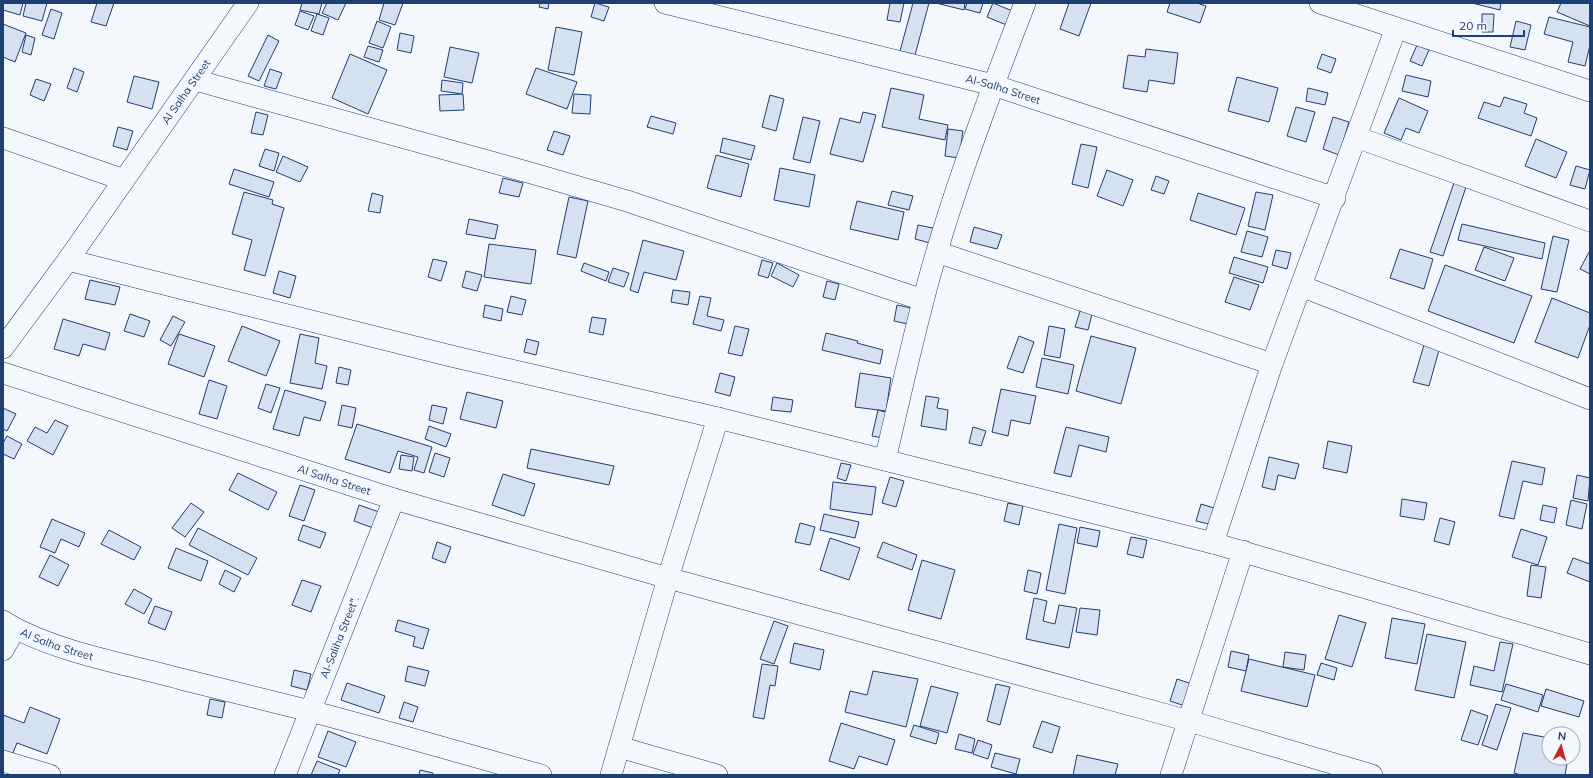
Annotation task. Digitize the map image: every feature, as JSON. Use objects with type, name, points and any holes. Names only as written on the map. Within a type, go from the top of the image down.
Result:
[{"type":"street","name":"Al Salha Street","points":[[3,348],[68,260],[248,3]]},
{"type":"street","name":"Al-Salha Street","points":[[665,3],[993,85],[1335,198]]},
{"type":"street","points":[[885,460],[923,300],[960,176],[1025,3]]},
{"type":"street","points":[[1320,3],[1590,91]]},
{"type":"street","points":[[1213,543],[1272,364],[1335,198],[1396,28]]},
{"type":"street","points":[[195,80],[531,172],[612,197],[923,300]]},
{"type":"street","points":[[1356,137],[1590,221]]},
{"type":"street","points":[[3,138],[124,180]]},
{"type":"street","points":[[937,252],[1272,364]]},
{"type":"street","points":[[68,260],[451,356],[718,418],[1213,543],[1590,654]]},
{"type":"street","points":[[1302,286],[1590,399]]},
{"type":"street","name":"Al Salha Street","points":[[3,373],[394,499],[668,578],[1189,721],[1372,775]]},
{"type":"street","points":[[611,775],[668,578],[718,418]]},
{"type":"street","name":"Al-Saliha Street\".","points":[[285,775],[394,499]]},
{"type":"street","points":[[1171,775],[1243,551]]},
{"type":"street","name":"Al Salha Street","points":[[3,650],[9,625],[41,640],[83,653],[218,689],[310,711],[541,775]]},
{"type":"street","points":[[619,747],[717,775]]},
{"type":"street","points":[[3,761],[50,775]]},
{"type":"building","points":[[3,3],[23,3],[20,15],[3,10]]},
{"type":"building","points":[[26,3],[47,3],[42,21],[23,16]]},
{"type":"building","points":[[97,3],[114,3],[106,26],[91,22]]},
{"type":"building","points":[[302,3],[322,3],[319,14],[300,10]]},
{"type":"building","points":[[327,3],[346,3],[338,20],[322,13]]},
{"type":"building","points":[[384,3],[403,3],[395,25],[379,20]]},
{"type":"building","points":[[540,3],[549,3],[548,9],[539,7]]},
{"type":"building","points":[[595,3],[609,7],[604,21],[591,17]]},
{"type":"building","points":[[890,3],[904,3],[900,22],[887,20]]},
{"type":"building","points":[[913,3],[929,3],[915,55],[900,51]]},
{"type":"building","points":[[936,3],[965,3],[964,10]]},
{"type":"building","points":[[967,3],[983,3],[980,13],[965,9]]},
{"type":"building","points":[[993,3],[1015,12],[1009,26],[987,17]]},
{"type":"building","points":[[1069,3],[1091,3],[1079,36],[1060,29]]},
{"type":"building","points":[[1170,3],[1197,3],[1206,6],[1200,23],[1167,12]]},
{"type":"building","points":[[1472,3],[1501,3],[1500,10]]},
{"type":"building","points":[[1561,3],[1590,3],[1590,26],[1557,12]]},
{"type":"building","points":[[51,9],[62,13],[54,39],[42,35]]},
{"type":"building","points":[[300,11],[314,16],[308,30],[295,25]]},
{"type":"building","points":[[317,14],[329,18],[323,35],[311,31]]},
{"type":"building","points":[[1482,14],[1494,14],[1493,32],[1482,32]]},
{"type":"building","points":[[1549,17],[1590,27],[1590,45],[1585,66],[1568,62],[1573,42],[1544,34]]},
{"type":"building","points":[[377,21],[391,27],[383,48],[369,43]]},
{"type":"building","points":[[1516,21],[1531,25],[1525,50],[1510,47]]},
{"type":"building","points":[[3,24],[26,33],[15,62],[3,57]]},
{"type":"building","points":[[556,27],[582,32],[574,75],[548,70]]},
{"type":"building","points":[[400,33],[414,36],[411,53],[397,50]]},
{"type":"building","points":[[26,35],[35,38],[31,55],[22,52]]},
{"type":"building","points":[[268,35],[279,41],[259,81],[248,76]]},
{"type":"building","points":[[1417,45],[1429,50],[1422,66],[1410,61]]},
{"type":"building","points":[[368,46],[383,50],[379,62],[364,57]]},
{"type":"building","points":[[450,47],[479,53],[472,83],[444,77]]},
{"type":"building","points":[[1146,49],[1178,53],[1174,84],[1149,80],[1147,92],[1123,88],[1128,55],[1145,57]]},
{"type":"building","points":[[350,54],[387,70],[368,114],[332,98]]},
{"type":"building","points":[[1322,54],[1336,59],[1331,73],[1317,68]]},
{"type":"building","points":[[74,68],[84,72],[77,92],[67,88]]},
{"type":"building","points":[[536,68],[577,82],[567,109],[526,94]]},
{"type":"building","points":[[270,69],[282,73],[276,89],[264,86]]},
{"type":"building","points":[[1406,75],[1431,81],[1428,97],[1402,91]]},
{"type":"building","points":[[134,76],[159,82],[152,109],[127,102]]},
{"type":"building","points":[[1237,77],[1278,88],[1269,122],[1228,111]]},
{"type":"building","points":[[36,79],[51,84],[44,101],[30,95]]},
{"type":"building","points":[[442,80],[463,83],[462,94],[441,91]]},
{"type":"building","points":[[891,88],[924,95],[919,119],[948,125],[945,140],[882,127]]},
{"type":"building","points":[[1308,88],[1328,93],[1325,105],[1306,101]]},
{"type":"building","points":[[463,94],[464,110],[440,111],[439,95]]},
{"type":"building","points":[[574,94],[591,95],[590,114],[572,113]]},
{"type":"building","points":[[770,95],[784,99],[776,131],[762,127]]},
{"type":"building","points":[[1504,97],[1527,104],[1524,113],[1537,118],[1531,136],[1478,118],[1484,102],[1500,107]]},
{"type":"building","points":[[1399,98],[1428,111],[1419,133],[1406,128],[1401,140],[1384,133]]},
{"type":"building","points":[[1296,107],[1315,112],[1306,142],[1287,136]]},
{"type":"building","points":[[256,112],[268,115],[263,135],[251,133]]},
{"type":"building","points":[[863,112],[876,115],[863,162],[830,154],[840,118],[860,123]]},
{"type":"building","points":[[651,116],[676,123],[673,134],[647,127]]},
{"type":"building","points":[[803,117],[820,121],[810,163],[793,159]]},
{"type":"building","points":[[1333,117],[1349,122],[1339,155],[1323,149]]},
{"type":"building","points":[[118,127],[133,131],[127,150],[113,146]]},
{"type":"building","points":[[948,129],[963,131],[959,158],[945,156]]},
{"type":"building","points":[[554,131],[570,136],[563,155],[547,150]]},
{"type":"building","points":[[723,138],[755,146],[751,160],[720,152]]},
{"type":"building","points":[[1536,139],[1567,152],[1556,178],[1525,166]]},
{"type":"building","points":[[1081,144],[1097,147],[1088,188],[1072,184]]},
{"type":"building","points":[[265,149],[279,153],[274,171],[259,166]]},
{"type":"building","points":[[716,155],[749,164],[741,197],[707,188]]},
{"type":"building","points":[[283,156],[308,167],[300,182],[276,172]]},
{"type":"building","points":[[1576,166],[1590,170],[1585,189],[1570,185]]},
{"type":"building","points":[[780,168],[815,175],[809,207],[774,200]]},
{"type":"building","points":[[234,169],[274,182],[269,197],[229,184]]},
{"type":"building","points":[[1107,170],[1133,180],[1123,206],[1097,196]]},
{"type":"building","points":[[1156,176],[1169,181],[1164,194],[1151,190]]},
{"type":"building","points":[[503,178],[523,183],[519,197],[499,193]]},
{"type":"building","points":[[1455,180],[1467,184],[1443,256],[1430,252]]},
{"type":"building","points":[[892,191],[913,196],[909,210],[888,205]]},
{"type":"building","points":[[244,192],[273,200],[272,204],[284,208],[265,276],[244,270],[252,240],[232,234]]},
{"type":"building","points":[[1256,192],[1273,195],[1265,230],[1248,226]]},
{"type":"building","points":[[372,193],[383,196],[380,213],[368,211]]},
{"type":"building","points":[[1198,193],[1245,208],[1236,235],[1190,220]]},
{"type":"building","points":[[569,197],[588,201],[576,258],[557,254]]},
{"type":"building","points":[[857,201],[904,212],[898,240],[850,229]]},
{"type":"building","points":[[469,219],[498,225],[495,239],[466,234]]},
{"type":"building","points":[[1462,224],[1545,243],[1542,259],[1458,240]]},
{"type":"building","points":[[918,225],[933,228],[930,243],[915,239]]},
{"type":"building","points":[[974,227],[1002,235],[997,249],[970,242]]},
{"type":"building","points":[[1247,231],[1268,237],[1262,257],[1241,252]]},
{"type":"building","points":[[1553,236],[1569,240],[1557,292],[1541,289]]},
{"type":"building","points":[[643,240],[684,251],[676,280],[644,272],[638,293],[630,290]]},
{"type":"building","points":[[489,244],[536,250],[531,284],[484,277]]},
{"type":"building","points":[[1484,247],[1514,258],[1505,281],[1475,270]]},
{"type":"building","points":[[1400,249],[1433,259],[1424,289],[1390,278]]},
{"type":"building","points":[[1276,250],[1291,253],[1287,269],[1272,265]]},
{"type":"building","points":[[1589,252],[1590,253],[1590,274],[1580,269]]},
{"type":"building","points":[[1234,257],[1268,267],[1263,283],[1229,273]]},
{"type":"building","points":[[433,259],[447,262],[441,281],[428,277]]},
{"type":"building","points":[[762,260],[773,263],[768,278],[758,275]]},
{"type":"building","points":[[584,263],[609,272],[606,281],[581,271]]},
{"type":"building","points":[[777,263],[799,275],[793,287],[771,276]]},
{"type":"building","points":[[1445,265],[1532,296],[1514,343],[1428,311]]},
{"type":"building","points":[[613,268],[629,273],[624,287],[608,282]]},
{"type":"building","points":[[279,271],[296,276],[290,298],[273,293]]},
{"type":"building","points":[[466,271],[482,275],[477,291],[462,287]]},
{"type":"building","points":[[1234,277],[1259,285],[1250,310],[1225,302]]},
{"type":"building","points":[[90,280],[120,287],[115,305],[85,299]]},
{"type":"building","points":[[827,281],[839,284],[835,300],[823,297]]},
{"type":"building","points":[[673,290],[690,292],[688,305],[671,302]]},
{"type":"building","points":[[511,296],[526,300],[522,315],[507,312]]},
{"type":"building","points":[[700,296],[711,298],[707,316],[724,320],[721,331],[693,324]]},
{"type":"building","points":[[1552,298],[1590,313],[1590,325],[1578,358],[1535,342]]},
{"type":"building","points":[[485,305],[503,309],[501,321],[483,317]]},
{"type":"building","points":[[897,305],[911,308],[908,324],[894,321]]},
{"type":"building","points":[[1080,311],[1092,314],[1088,330],[1075,327]]},
{"type":"building","points":[[130,314],[150,321],[144,337],[124,331]]},
{"type":"building","points":[[173,316],[185,322],[171,346],[160,340]]},
{"type":"building","points":[[592,317],[606,319],[603,335],[589,332]]},
{"type":"building","points":[[63,319],[110,333],[105,350],[83,344],[79,356],[54,349]]},
{"type":"building","points":[[242,326],[280,341],[266,376],[228,361]]},
{"type":"building","points":[[735,326],[749,329],[742,356],[728,353]]},
{"type":"building","points":[[1049,326],[1065,329],[1060,358],[1044,355]]},
{"type":"building","points":[[826,333],[858,341],[857,343],[883,350],[880,364],[822,350]]},
{"type":"building","points":[[179,334],[215,346],[204,377],[168,364]]},
{"type":"building","points":[[300,334],[319,338],[315,363],[327,366],[322,389],[290,383]]},
{"type":"building","points":[[1019,336],[1034,342],[1023,373],[1007,368]]},
{"type":"building","points":[[1091,336],[1136,348],[1121,404],[1076,391]]},
{"type":"building","points":[[527,339],[539,342],[536,355],[524,352]]},
{"type":"building","points":[[1424,345],[1439,350],[1429,386],[1413,382]]},
{"type":"building","points":[[1042,358],[1074,365],[1068,394],[1036,387]]},
{"type":"building","points":[[339,367],[351,370],[348,385],[336,383]]},
{"type":"building","points":[[720,373],[735,377],[730,396],[715,392]]},
{"type":"building","points":[[860,373],[891,378],[886,411],[855,407]]},
{"type":"building","points":[[209,380],[227,386],[217,419],[199,414]]},
{"type":"building","points":[[266,384],[280,388],[271,413],[258,408]]},
{"type":"building","points":[[1001,389],[1036,396],[1030,424],[1011,420],[1008,436],[992,432]]},
{"type":"building","points":[[285,390],[326,402],[320,421],[304,417],[299,436],[273,429]]},
{"type":"building","points":[[467,392],[503,401],[496,428],[460,419]]},
{"type":"building","points":[[926,396],[939,398],[937,408],[948,410],[946,430],[921,426]]},
{"type":"building","points":[[773,397],[793,400],[791,412],[771,410]]},
{"type":"building","points":[[342,405],[356,408],[352,428],[338,425]]},
{"type":"building","points":[[432,405],[447,408],[443,424],[429,420]]},
{"type":"building","points":[[3,408],[16,414],[7,431],[3,429]]},
{"type":"building","points":[[878,410],[889,413],[883,438],[872,436]]},
{"type":"building","points":[[55,420],[68,426],[53,455],[27,441],[35,427],[47,433]]},
{"type":"building","points":[[357,424],[432,447],[424,473],[414,470],[418,457],[398,451],[390,473],[345,459]]},
{"type":"building","points":[[429,426],[451,434],[446,447],[425,439]]},
{"type":"building","points":[[973,427],[986,431],[981,446],[969,443]]},
{"type":"building","points":[[1066,427],[1109,437],[1106,452],[1079,445],[1071,477],[1054,473]]},
{"type":"building","points":[[7,436],[22,444],[14,459],[3,454],[3,443]]},
{"type":"building","points":[[1328,441],[1352,446],[1347,473],[1323,468]]},
{"type":"building","points":[[531,449],[614,466],[609,485],[527,468]]},
{"type":"building","points":[[435,453],[450,458],[444,477],[429,472]]},
{"type":"building","points":[[401,455],[414,457],[412,471],[399,469]]},
{"type":"building","points":[[1269,457],[1299,464],[1295,479],[1278,475],[1275,490],[1262,487]]},
{"type":"building","points":[[1512,461],[1545,468],[1542,485],[1523,481],[1514,519],[1499,516]]},
{"type":"building","points":[[841,463],[851,465],[846,481],[837,478]]},
{"type":"building","points":[[238,473],[277,492],[268,510],[229,490]]},
{"type":"building","points":[[503,474],[535,484],[524,516],[492,505]]},
{"type":"building","points":[[1577,475],[1590,478],[1588,501],[1573,498]]},
{"type":"building","points":[[890,477],[904,481],[896,507],[882,503]]},
{"type":"building","points":[[833,482],[876,487],[872,515],[830,509]]},
{"type":"building","points":[[300,485],[315,490],[304,521],[289,516]]},
{"type":"building","points":[[1402,499],[1427,503],[1424,520],[1400,516]]},
{"type":"building","points":[[1571,500],[1587,504],[1582,529],[1566,525]]},
{"type":"building","points":[[191,503],[204,512],[185,537],[172,528]]},
{"type":"building","points":[[1008,503],[1023,506],[1019,525],[1004,521]]},
{"type":"building","points":[[1201,504],[1214,508],[1209,524],[1196,521]]},
{"type":"building","points":[[359,505],[382,513],[376,529],[354,521]]},
{"type":"building","points":[[1543,505],[1557,508],[1554,523],[1540,520]]},
{"type":"building","points":[[824,514],[859,522],[855,538],[820,530]]},
{"type":"building","points":[[1440,518],[1455,522],[1449,545],[1434,541]]},
{"type":"building","points":[[52,519],[85,533],[79,547],[61,539],[55,553],[40,547]]},
{"type":"building","points":[[800,523],[815,527],[810,545],[795,542]]},
{"type":"building","points":[[1059,524],[1077,528],[1065,594],[1046,590]]},
{"type":"building","points":[[303,525],[326,533],[320,548],[298,540]]},
{"type":"building","points":[[1080,527],[1100,531],[1097,547],[1077,543]]},
{"type":"building","points":[[198,528],[257,558],[248,575],[189,545]]},
{"type":"building","points":[[1521,529],[1547,537],[1538,565],[1512,557]]},
{"type":"building","points":[[109,530],[141,547],[134,560],[101,544]]},
{"type":"building","points":[[1131,537],[1147,540],[1143,558],[1127,554]]},
{"type":"building","points":[[830,538],[860,548],[849,580],[820,570]]},
{"type":"building","points":[[437,542],[451,547],[445,563],[432,558]]},
{"type":"building","points":[[883,542],[917,555],[912,570],[877,557]]},
{"type":"building","points":[[176,548],[208,561],[201,581],[168,568]]},
{"type":"building","points":[[50,555],[69,565],[58,586],[39,577]]},
{"type":"building","points":[[1573,558],[1590,564],[1590,582],[1567,573]]},
{"type":"building","points":[[922,560],[955,570],[941,619],[908,610]]},
{"type":"building","points":[[1531,565],[1546,567],[1541,598],[1527,596]]},
{"type":"building","points":[[225,570],[241,578],[234,592],[219,584]]},
{"type":"building","points":[[1028,570],[1041,573],[1037,594],[1024,591]]},
{"type":"building","points":[[302,580],[321,586],[311,612],[292,605]]},
{"type":"building","points":[[134,589],[152,599],[144,614],[125,604]]},
{"type":"building","points":[[1034,598],[1047,601],[1043,621],[1055,624],[1059,605],[1077,608],[1069,648],[1026,639]]},
{"type":"building","points":[[155,606],[172,612],[165,630],[148,623]]},
{"type":"building","points":[[1080,608],[1100,610],[1097,635],[1076,632]]},
{"type":"building","points":[[1339,615],[1366,623],[1352,667],[1325,659]]},
{"type":"building","points":[[1392,618],[1425,624],[1417,664],[1385,658]]},
{"type":"building","points":[[398,620],[429,629],[423,649],[413,646],[415,637],[395,631]]},
{"type":"building","points":[[774,621],[788,626],[774,664],[760,659]]},
{"type":"building","points":[[1427,634],[1466,642],[1454,698],[1415,690]]},
{"type":"building","points":[[1500,642],[1513,644],[1502,692],[1470,685],[1474,666],[1494,671]]},
{"type":"building","points":[[794,643],[824,650],[820,670],[790,663]]},
{"type":"building","points":[[1231,651],[1249,655],[1246,671],[1228,667]]},
{"type":"building","points":[[1285,652],[1306,655],[1304,670],[1283,667]]},
{"type":"building","points":[[1249,659],[1315,675],[1307,707],[1241,691]]},
{"type":"building","points":[[1321,663],[1337,668],[1334,680],[1317,675]]},
{"type":"building","points":[[762,664],[778,666],[775,686],[770,685],[764,719],[753,717]]},
{"type":"building","points":[[408,666],[429,671],[425,686],[405,681]]},
{"type":"building","points":[[294,670],[311,674],[307,690],[291,686]]},
{"type":"building","points":[[873,671],[918,679],[906,727],[845,712],[850,691],[867,695]]},
{"type":"building","points":[[1177,679],[1198,686],[1191,708],[1170,701]]},
{"type":"building","points":[[347,683],[385,696],[379,713],[341,700]]},
{"type":"building","points":[[996,684],[1010,687],[1000,725],[987,721]]},
{"type":"building","points":[[1506,684],[1543,695],[1538,712],[1501,700]]},
{"type":"building","points":[[931,686],[958,693],[947,733],[920,726]]},
{"type":"building","points":[[1546,689],[1584,701],[1579,717],[1541,706]]},
{"type":"building","points":[[210,699],[225,702],[222,718],[207,715]]},
{"type":"building","points":[[404,702],[418,707],[413,722],[399,718]]},
{"type":"building","points":[[1496,704],[1511,708],[1497,750],[1482,745]]},
{"type":"building","points":[[30,707],[60,719],[47,754],[17,743],[12,755],[3,751],[3,715],[24,723]]},
{"type":"building","points":[[1471,710],[1488,716],[1478,745],[1461,740]]},
{"type":"building","points":[[1042,721],[1060,727],[1052,753],[1033,747]]},
{"type":"building","points":[[841,723],[895,740],[887,765],[859,756],[854,769],[829,761]]},
{"type":"building","points":[[914,725],[939,733],[936,744],[910,736]]},
{"type":"building","points":[[328,731],[356,742],[346,767],[318,757]]},
{"type":"building","points":[[1523,733],[1541,736],[1541,766],[1567,766],[1565,775],[1521,775],[1514,773]]},
{"type":"building","points":[[959,734],[975,739],[972,753],[955,749]]},
{"type":"building","points":[[978,740],[992,745],[988,759],[973,754]]},
{"type":"building","points":[[995,753],[1020,759],[1016,774],[991,767]]},
{"type":"building","points":[[1077,755],[1118,764],[1115,775],[1073,775]]},
{"type":"building","points":[[317,761],[340,770],[338,775],[311,775]]},
{"type":"building","points":[[420,770],[433,773],[433,775],[419,775]]}]
